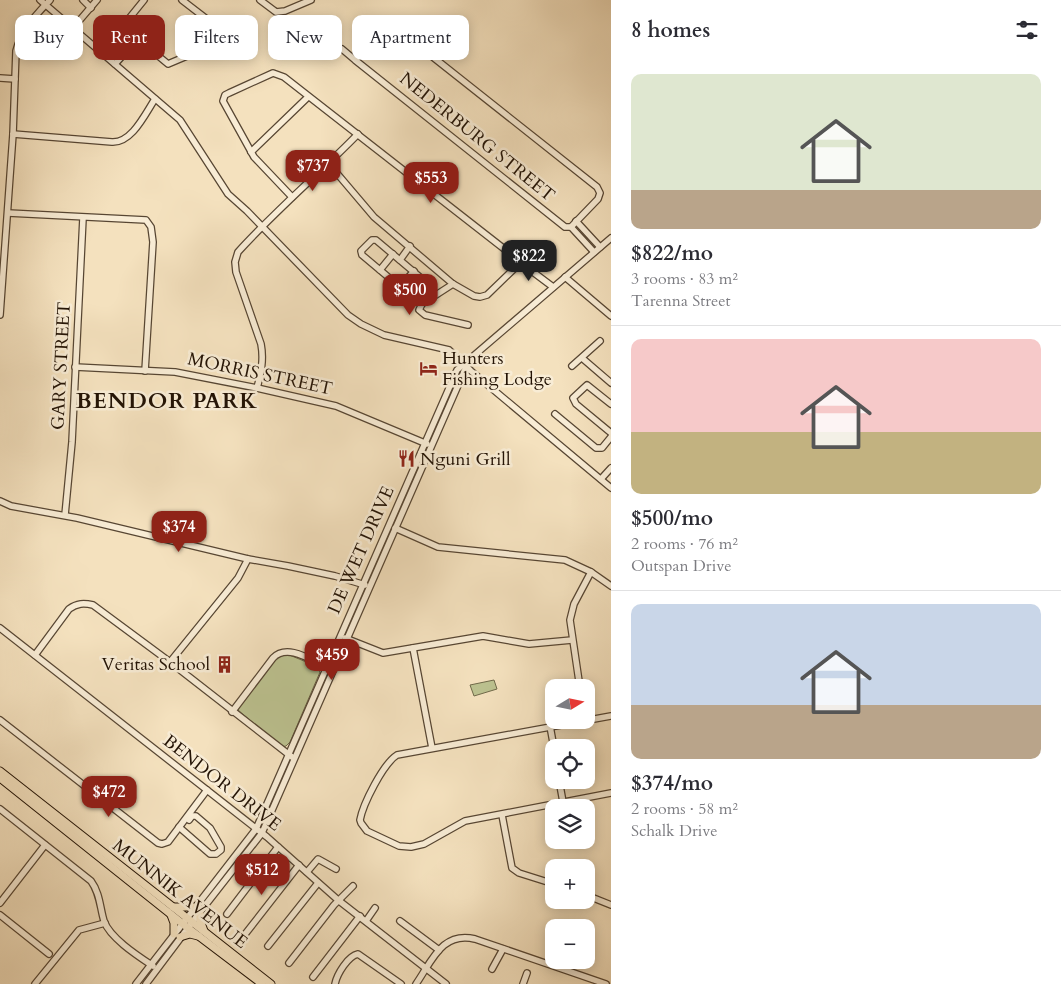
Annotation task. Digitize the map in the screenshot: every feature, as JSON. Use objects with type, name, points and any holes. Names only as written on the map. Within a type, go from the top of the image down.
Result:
[{"type":"main road","name":"MUNNIK AVENUE","points":[[0,771],[187,923],[271,984]]},
{"type":"main road","name":"MUNNIK AVENUE","points":[[0,778],[171,910]]},
{"type":"main road","points":[[198,909],[203,935],[177,936],[171,910],[198,909]]},
{"type":"main road","name":"MUNNIK AVENUE","points":[[203,935],[262,984]]},
{"type":"street","points":[[40,0],[47,2],[60,15]]},
{"type":"street","points":[[83,0],[91,8]]},
{"type":"street","points":[[83,17],[97,0]]},
{"type":"street","points":[[133,15],[144,0]]},
{"type":"street","points":[[163,60],[168,64],[213,45],[219,40],[221,34],[217,27],[182,0]]},
{"type":"street","points":[[260,0],[276,12],[285,11],[310,0]]},
{"type":"street","points":[[0,315],[13,134],[16,50],[18,41],[28,25],[47,2]]},
{"type":"street","points":[[83,37],[180,120],[224,190],[354,320],[384,335],[445,348],[456,355],[465,365],[611,488]]},
{"type":"street","name":"NEDERBURG STREET","points":[[342,49],[352,57]]},
{"type":"street","points":[[115,64],[119,60]]},
{"type":"street","name":"NEDERBURG STREET","points":[[355,60],[565,227],[571,227],[594,252]]},
{"type":"street","points":[[437,60],[597,187],[600,193],[598,199],[571,227]]},
{"type":"street","points":[[292,197],[261,166],[251,152],[224,104],[223,98],[225,95],[273,73],[284,77],[517,262],[553,287]]},
{"type":"street","points":[[0,78],[15,79]]},
{"type":"street","points":[[251,152],[308,97]]},
{"type":"street","points":[[13,134],[122,141],[129,135],[155,99]]},
{"type":"street","points":[[257,388],[263,364],[262,344],[236,272],[235,262],[238,252],[261,227],[329,164],[358,134]]},
{"type":"street","points":[[329,164],[371,214],[452,284],[471,296],[480,298],[487,295],[514,271],[517,262]]},
{"type":"street","points":[[8,213],[83,218],[144,219],[151,227],[153,242],[146,371]]},
{"type":"street","name":"GARY STREET","points":[[65,515],[72,442],[83,218]]},
{"type":"street","points":[[576,221],[600,247]]},
{"type":"street","name":"DE WET DRIVE","points":[[198,909],[256,829],[456,373],[472,357],[611,238]]},
{"type":"street","points":[[406,292],[362,255],[361,250],[373,239],[421,278]]},
{"type":"street","points":[[400,260],[410,246]]},
{"type":"street","points":[[380,270],[393,254]]},
{"type":"street","points":[[400,287],[414,271]]},
{"type":"street","points":[[565,277],[611,316]]},
{"type":"street","points":[[452,284],[422,304],[419,310],[425,315],[468,325]]},
{"type":"street","points":[[572,366],[600,341]]},
{"type":"street","points":[[582,358],[611,383]]},
{"type":"street","name":"DE WET DRIVE","points":[[146,984],[177,936],[262,833],[348,640],[465,365]]},
{"type":"street","name":"MORRIS STREET","points":[[75,367],[175,372],[257,388],[336,406],[431,446]]},
{"type":"street","points":[[611,404],[587,385],[573,398],[576,404],[611,433]]},
{"type":"street","points":[[555,414],[596,448],[602,448],[611,437]]},
{"type":"street","points":[[601,479],[611,468]]},
{"type":"street","points":[[0,501],[10,506],[65,515],[370,586]]},
{"type":"street","points":[[389,525],[438,547],[558,558],[591,572],[611,586]]},
{"type":"street","points":[[170,662],[238,578],[248,559]]},
{"type":"street","points":[[578,679],[570,620],[591,572]]},
{"type":"street","points":[[35,656],[69,609],[74,605],[93,605],[170,662],[295,760]]},
{"type":"street","name":"BENDOR DRIVE","points":[[0,628],[262,833],[307,872],[316,885],[367,919],[446,984]]},
{"type":"street","points":[[340,636],[383,653],[483,636],[530,644],[572,640]]},
{"type":"street","points":[[413,648],[432,748]]},
{"type":"street","points":[[232,712],[273,658],[280,653],[291,652],[327,667]]},
{"type":"street","points":[[595,719],[611,716]]},
{"type":"street","name":"MUNNIK AVENUE","points":[[0,720],[158,843],[168,842],[181,828],[207,790]]},
{"type":"street","points":[[545,727],[401,754],[393,758],[388,762],[369,797],[361,816],[361,824],[367,831],[400,846],[411,847],[424,844],[461,822],[545,806]]},
{"type":"street","points":[[579,799],[611,793]]},
{"type":"street","points":[[0,809],[91,881],[97,892],[105,923],[113,936],[156,969]]},
{"type":"street","points":[[502,814],[512,868],[519,873],[545,881]]},
{"type":"street","points":[[192,816],[196,816],[210,828],[221,850],[216,854],[210,854],[181,828],[192,816]]},
{"type":"street","points":[[0,903],[45,845]]},
{"type":"street","points":[[227,914],[278,847]]},
{"type":"street","points":[[307,872],[318,859],[336,869]]},
{"type":"street","points":[[246,933],[299,865]]},
{"type":"street","points":[[268,946],[316,885]]},
{"type":"street","points":[[289,963],[338,900],[354,886]]},
{"type":"street","points":[[595,898],[611,904]]},
{"type":"street","points":[[367,919],[375,908]]},
{"type":"street","points":[[0,915],[52,957]]},
{"type":"street","points":[[313,977],[360,916]]},
{"type":"street","points":[[400,921],[439,950]]},
{"type":"street","points":[[35,984],[52,957],[79,930],[105,923]]},
{"type":"street","name":"DE WET DRIVE","points":[[136,984],[150,964],[177,936]]},
{"type":"street","points":[[416,984],[439,950],[450,941],[459,937],[475,939],[606,984]]},
{"type":"street","points":[[492,969],[503,949]]},
{"type":"street","points":[[335,984],[350,957],[355,954],[361,955],[401,984]]},
{"type":"street","points":[[523,984],[527,973]]},
{"type":"green space","points":[[287,654],[316,666],[320,672],[290,742],[282,747],[238,710],[239,706],[278,656]]},
{"type":"green space","points":[[494,680],[497,689],[474,696],[470,685]]},
{"type":"place","name":"Hunters Fishing Lodge","points":[[428,368]]},
{"type":"place","name":"Nguni Grill","points":[[406,459]]},
{"type":"place","name":"Veritas School","points":[[224,664]]},
{"type":"district","name":"BENDOR PARK","points":[[167,401]]}]
